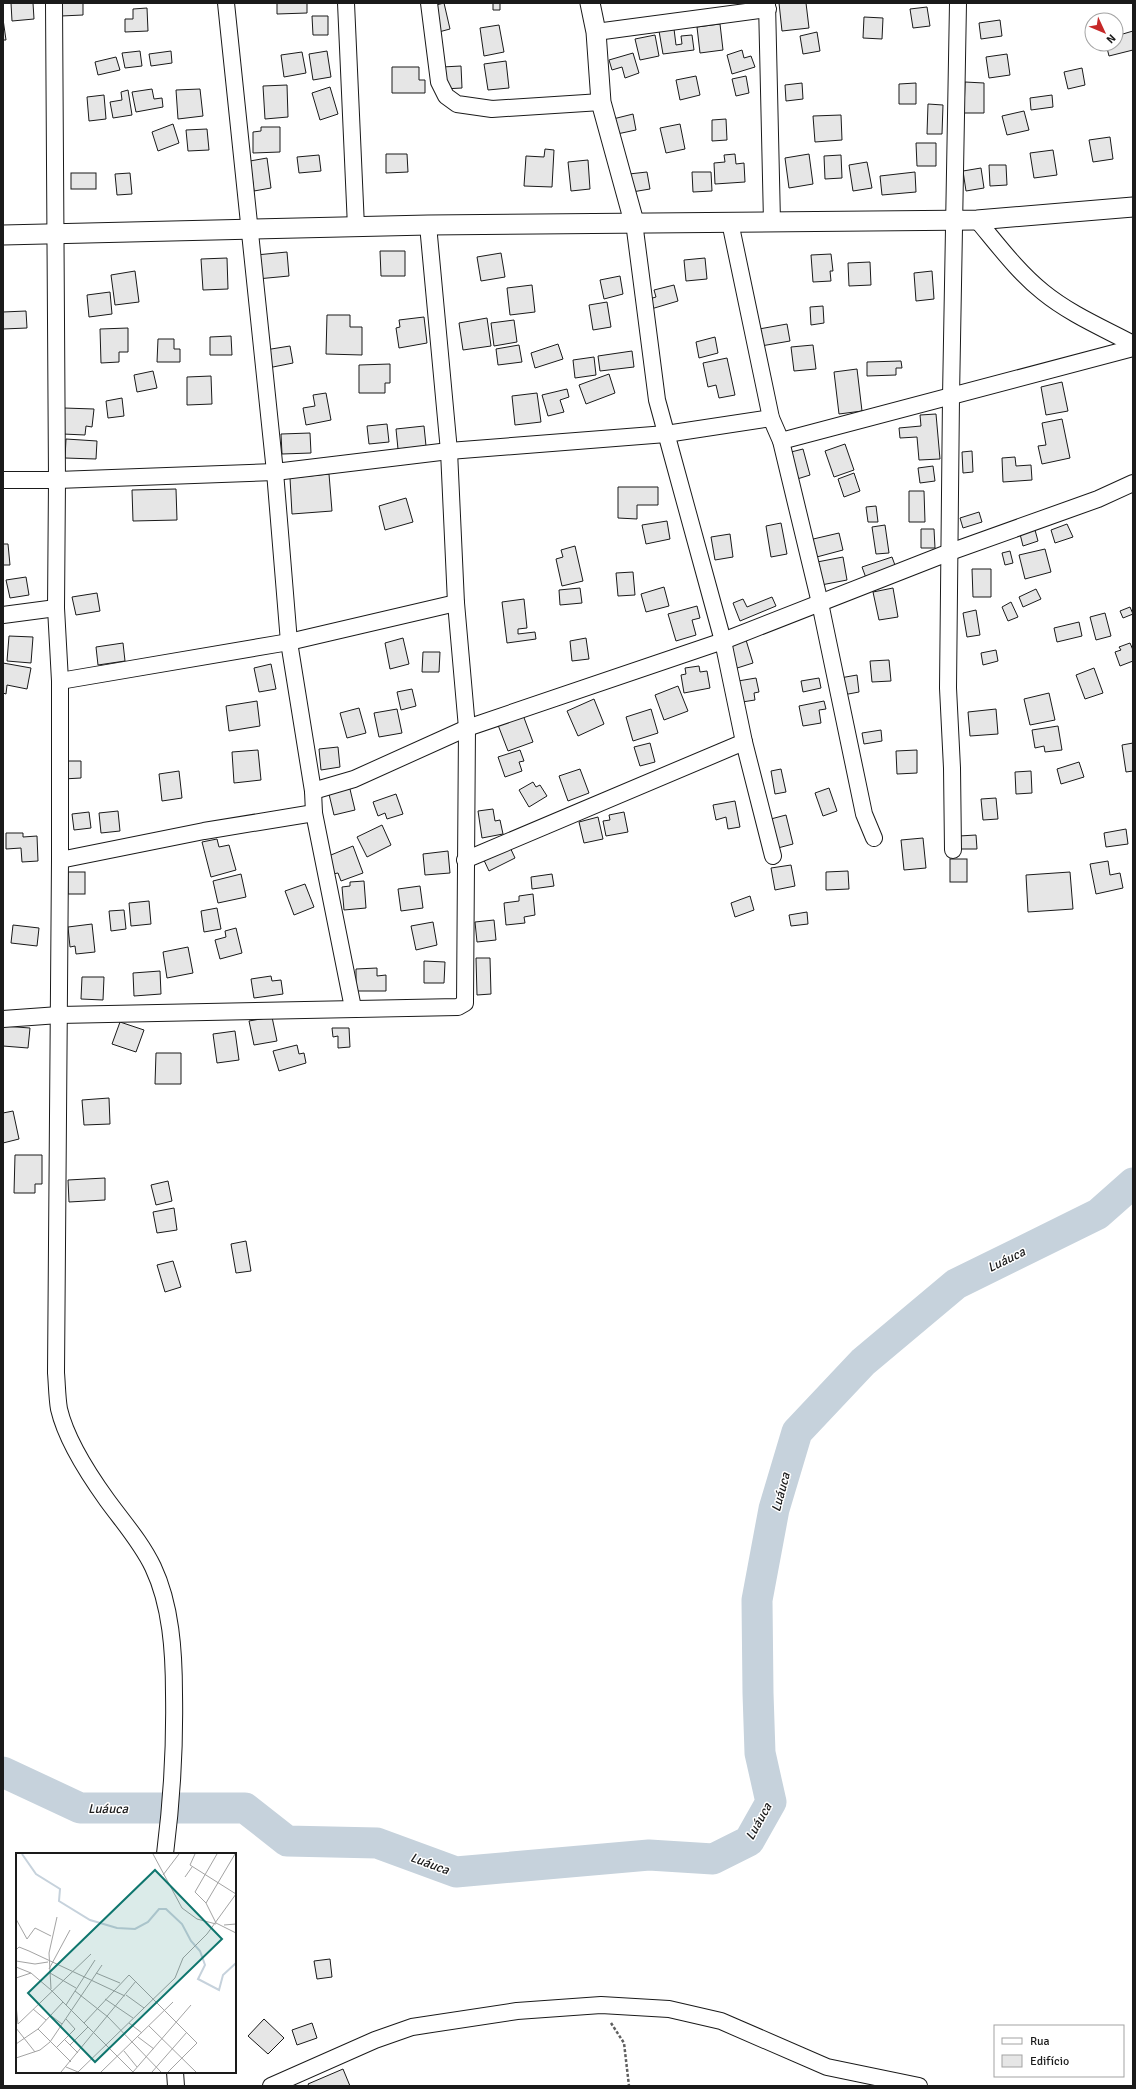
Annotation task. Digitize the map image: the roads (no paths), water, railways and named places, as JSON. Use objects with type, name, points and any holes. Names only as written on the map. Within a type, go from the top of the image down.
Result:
[{"type":"street","points":[[54,3],[57,480],[56,608],[60,681],[56,1373],[59,1409],[77,1453],[106,1499],[133,1534],[153,1567],[166,1605],[174,1660],[175,1740],[173,1787],[165,1853]]},
{"type":"street","points":[[226,3],[275,472],[289,642],[313,791],[314,813],[353,1008]]},
{"type":"street","points":[[346,3],[356,227]]},
{"type":"street","points":[[429,3],[440,82],[446,96],[457,104],[492,109],[601,102]]},
{"type":"street","points":[[590,3],[596,32],[601,102],[634,222],[657,400],[723,641],[744,742],[773,856]]},
{"type":"street","points":[[953,850],[952,768],[948,688],[951,397],[958,3]]},
{"type":"street","points":[[596,32],[767,6],[772,222]]},
{"type":"street","points":[[3,235],[250,227],[356,227],[634,222],[977,220],[1133,207]]},
{"type":"street","points":[[977,220],[1010,261],[1043,292],[1082,317],[1133,344]]},
{"type":"street","points":[[730,222],[771,418],[780,441],[820,603],[864,814],[874,838]]},
{"type":"street","points":[[3,1019],[59,1015],[458,1007],[465,1003],[467,728],[456,603],[449,451],[428,225]]},
{"type":"street","points":[[780,441],[1133,348]]},
{"type":"street","points":[[3,480],[57,480],[275,472],[449,451],[666,434],[771,418]]},
{"type":"street","points":[[313,791],[354,779],[467,728],[723,641],[950,552],[1098,499],[1133,483]]},
{"type":"street","points":[[60,681],[289,642],[456,603]]},
{"type":"street","points":[[3,615],[56,608]]},
{"type":"street","points":[[465,860],[744,742]]},
{"type":"street","points":[[60,860],[204,831],[314,813]]},
{"type":"street","points":[[271,2086],[375,2040],[412,2027],[517,2011],[601,2005],[669,2009],[721,2021],[827,2066],[919,2086]]},
{"type":"street","points":[[174,2073],[176,2086]]},
{"type":"waterway","name":"Luáuca","points":[[3,1772],[80,1808],[245,1808],[287,1841],[377,1843],[456,1872],[649,1855],[713,1859],[749,1841],[771,1802],[760,1753],[757,1600],[774,1509],[797,1432],[863,1362],[956,1284],[1098,1214],[1133,1183]]}]
